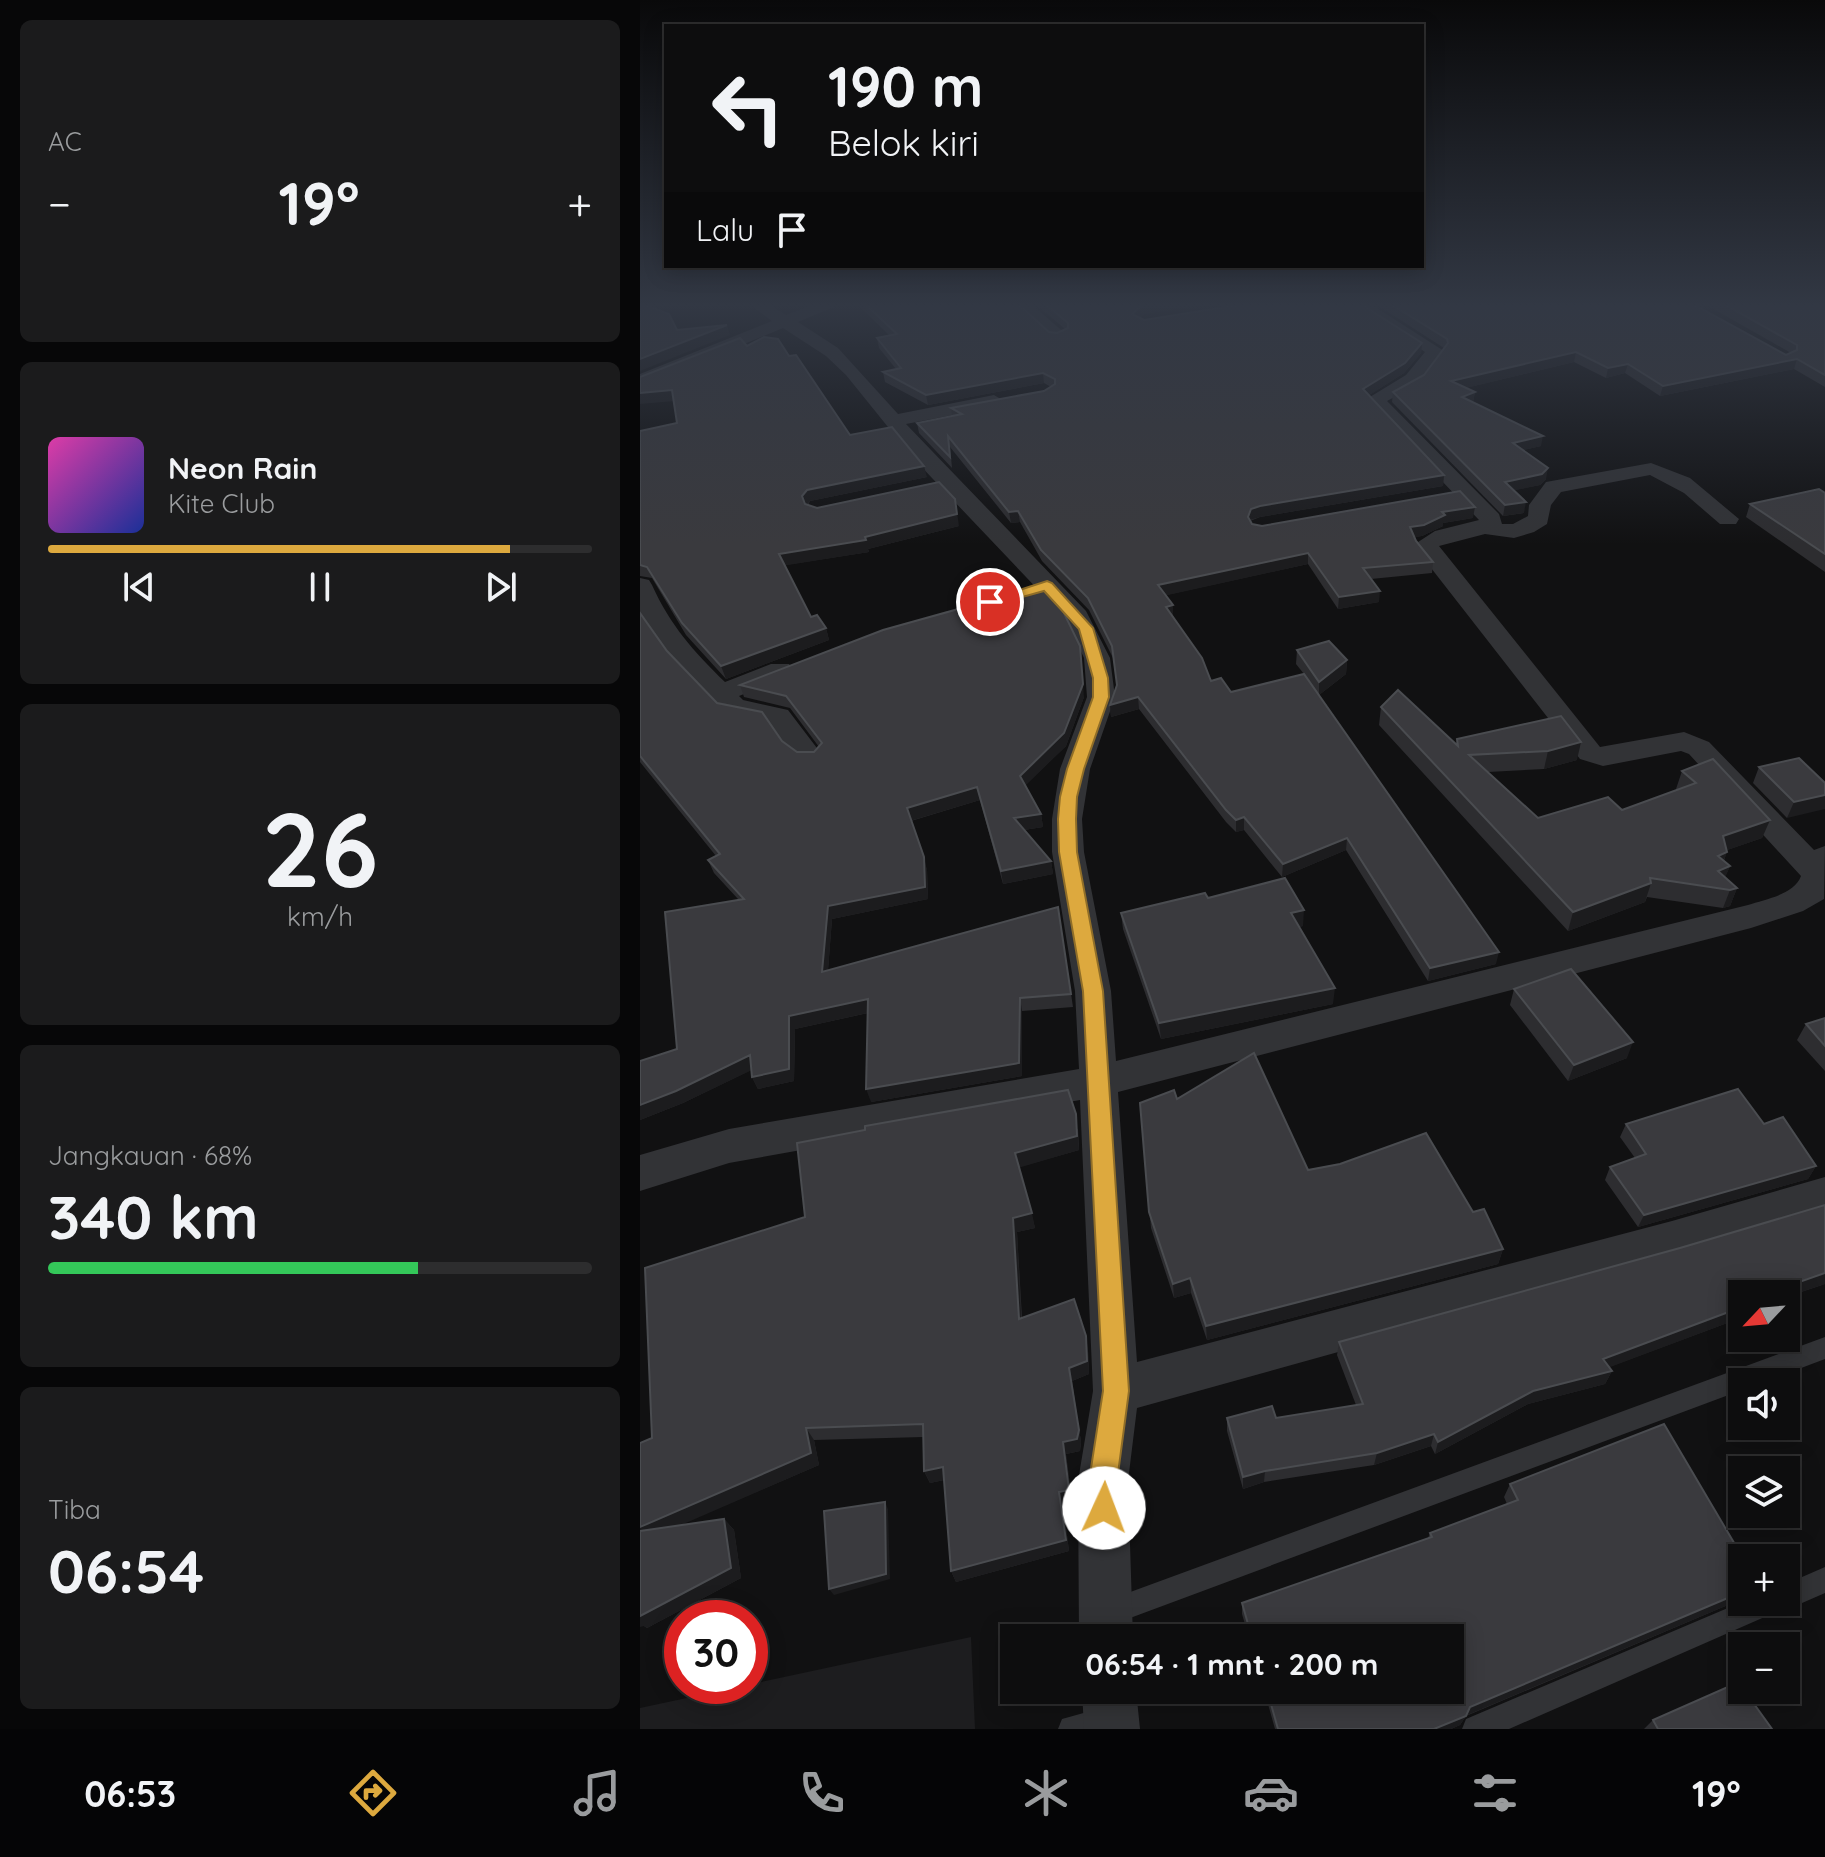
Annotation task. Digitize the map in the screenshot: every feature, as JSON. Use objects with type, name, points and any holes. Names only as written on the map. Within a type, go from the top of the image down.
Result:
[{"type":"street","points":[[860,384],[893,421],[937,484],[1033,590],[1086,628],[1100,678],[1101,697],[1075,769],[1068,797],[1067,819],[1068,852],[1093,991],[1105,1243],[1116,1391],[1103,1481],[1106,1624]]},
{"type":"street","points":[[1405,384],[1375,400],[1491,519],[1486,526]]},
{"type":"street","points":[[893,421],[1014,397]]},
{"type":"street","points":[[640,1173],[729,1146],[1099,1081],[1751,916],[1791,903],[1812,891],[1822,866],[1699,748],[1684,741],[1603,757],[1590,753],[1427,544],[1435,538],[1486,526],[1507,533],[1527,527],[1539,519],[1540,505],[1554,487],[1651,469],[1665,472],[1681,481],[1728,519]]},
{"type":"street","points":[[1433,498],[1464,492]]},
{"type":"street","points":[[640,585],[653,618],[675,651],[740,710],[770,712],[778,716],[808,756]]},
{"type":"street","points":[[721,693],[807,660]]},
{"type":"street","points":[[1116,1391],[1672,1240],[1825,1195]]},
{"type":"lane","points":[[1111,1624],[1825,1348]]},
{"type":"lane","points":[[1800,1591],[1825,1580]]},
{"type":"lane","points":[[1476,1729],[1740,1616]]},
{"type":"shaded area","points":[[971,1637],[975,1729],[640,1729],[640,1708],[664,1703],[768,1704],[768,1681]]},
{"type":"building","points":[[640,384],[815,384],[850,435],[892,427],[924,466],[807,490],[802,496],[805,504],[817,508],[939,482],[955,499],[957,514],[865,537],[866,540],[779,554],[811,617],[817,615],[826,628],[721,666],[682,623],[647,567],[640,565],[640,431],[677,423],[672,390],[640,393]]},
{"type":"building","points":[[905,384],[986,384],[926,395]]},
{"type":"building","points":[[1055,384],[1372,384],[1363,389],[1444,475],[1260,506],[1251,509],[1248,517],[1252,524],[1262,526],[1460,491],[1475,507],[1442,512],[1445,515],[1424,525],[1410,527],[1416,541],[1433,562],[1363,568],[1380,591],[1339,597],[1308,553],[1158,585],[1173,605],[1166,607],[1202,658],[1211,681],[1221,678],[1231,692],[1304,674],[1499,952],[1430,968],[1347,838],[1283,864],[1244,817],[1236,820],[1226,810],[1138,697],[1110,705],[1117,685],[1112,646],[1088,598],[1041,550],[1018,511],[1009,512],[948,436],[950,457],[917,423],[962,414],[951,408],[1044,391]]},
{"type":"building","points":[[1408,384],[1457,384],[1475,392],[1462,397],[1543,436],[1513,443],[1548,468],[1542,474],[1505,482],[1526,502],[1505,505],[1393,392]]},
{"type":"building","points":[[1819,489],[1825,493],[1825,554],[1750,504]]},
{"type":"building","points":[[1041,586],[1062,609],[1080,646],[1083,684],[1064,733],[1020,776],[1041,814],[1014,818],[1051,861],[1001,871],[977,787],[907,808],[924,857],[925,887],[828,906],[822,972],[1058,907],[1071,994],[1020,998],[1019,1063],[866,1089],[868,999],[789,1016],[789,1069],[752,1077],[750,1055],[640,1105],[640,1061],[677,1049],[665,912],[744,899],[708,860],[720,854],[640,756],[640,613],[667,651],[717,703],[762,712],[782,741],[797,752],[814,752],[822,743],[786,696],[740,685],[883,630]]},
{"type":"building","points":[[1329,641],[1347,660],[1319,682],[1297,650]]},
{"type":"building","points":[[1398,690],[1458,746],[1457,739],[1561,716],[1581,742],[1548,751],[1469,755],[1538,818],[1608,797],[1622,810],[1696,783],[1682,771],[1713,759],[1770,820],[1723,836],[1727,852],[1718,856],[1730,866],[1718,871],[1737,888],[1730,890],[1650,878],[1651,883],[1573,912],[1381,707]]},
{"type":"building","points":[[1799,758],[1825,783],[1825,795],[1794,802],[1759,767]]},
{"type":"building","points":[[1285,878],[1304,910],[1291,913],[1335,988],[1159,1023],[1121,913],[1205,893],[1208,898]]},
{"type":"building","points":[[1571,969],[1633,1042],[1574,1065],[1514,989]]},
{"type":"building","points":[[1825,1018],[1825,1046],[1806,1024]]},
{"type":"building","points":[[1254,1053],[1308,1170],[1340,1164],[1426,1133],[1473,1212],[1484,1209],[1503,1249],[1206,1326],[1190,1278],[1173,1284],[1149,1212],[1140,1103],[1174,1090],[1177,1099]]},
{"type":"building","points":[[1738,1089],[1764,1124],[1783,1117],[1816,1166],[1644,1215],[1610,1167],[1646,1154],[1626,1124]]},
{"type":"building","points":[[1068,1090],[1076,1114],[1077,1136],[1015,1153],[1032,1213],[1013,1218],[1019,1319],[1074,1299],[1086,1336],[1087,1361],[1069,1368],[1079,1430],[1077,1439],[1063,1442],[1069,1490],[1059,1492],[1066,1540],[951,1571],[943,1467],[924,1471],[923,1424],[806,1428],[811,1453],[640,1527],[640,1443],[652,1438],[645,1268],[805,1217],[797,1143],[865,1130],[865,1126]]},
{"type":"building","points":[[1825,1205],[1825,1273],[1800,1282],[1728,1280],[1728,1312],[1603,1359],[1612,1371],[1533,1391],[1438,1442],[1434,1434],[1377,1453],[1243,1477],[1227,1418],[1272,1406],[1276,1418],[1363,1404],[1339,1342]]},
{"type":"building","points":[[1664,1424],[1735,1544],[1728,1544],[1728,1598],[1470,1707],[1466,1716],[1434,1729],[1278,1729],[1271,1704],[1464,1704],[1464,1624],[1248,1624],[1242,1603],[1432,1537],[1430,1533],[1518,1500],[1510,1484]]},
{"type":"building","points":[[885,1502],[886,1574],[829,1589],[824,1511]]},
{"type":"building","points":[[724,1519],[731,1568],[670,1600],[664,1600],[664,1603],[640,1616],[640,1531]]},
{"type":"building","points":[[1728,1687],[1728,1704],[1754,1704],[1772,1729],[1658,1729],[1653,1720]]},
{"type":"route","points":[[990,602],[1047,586],[1086,628],[1097,658],[1100,678],[1101,697],[1075,769],[1068,797],[1067,819],[1068,852],[1093,991],[1104,1164],[1105,1243],[1116,1391],[1103,1481],[1104,1508]]}]
